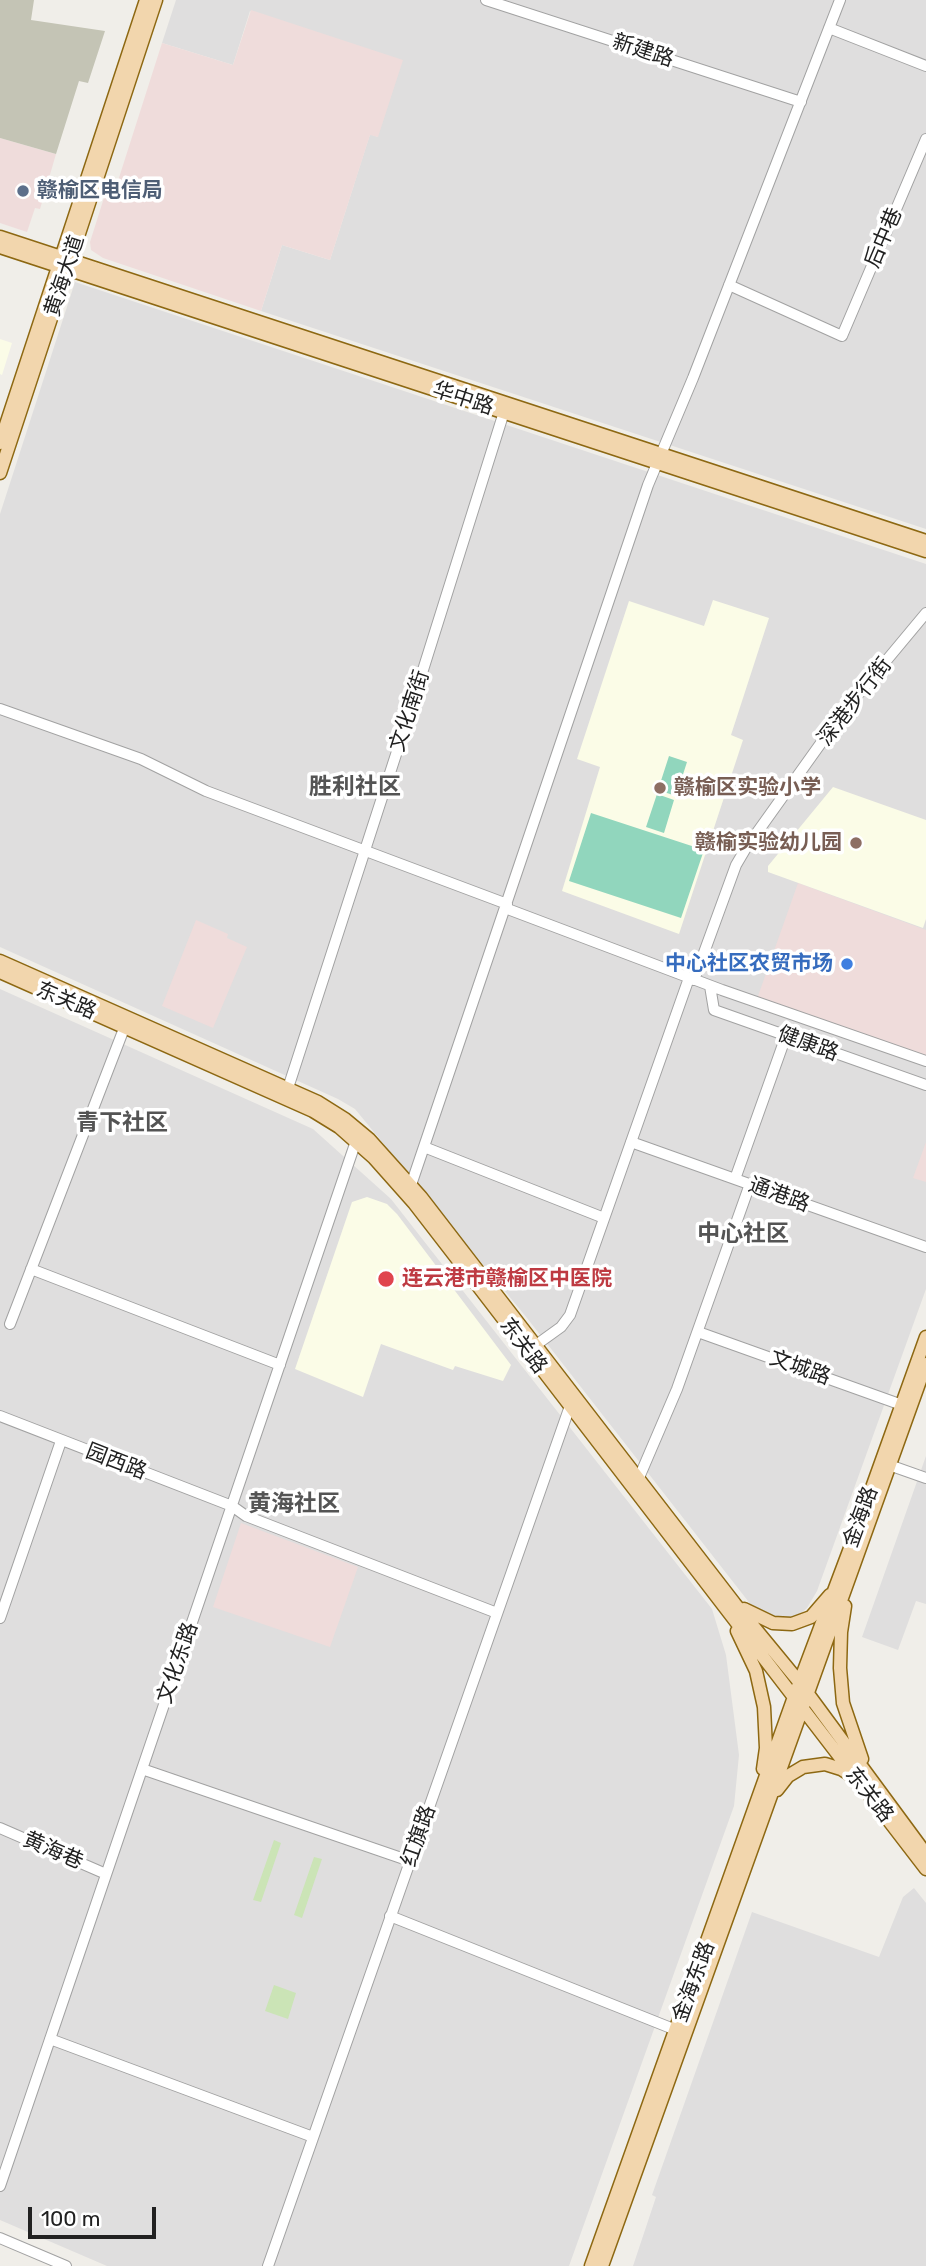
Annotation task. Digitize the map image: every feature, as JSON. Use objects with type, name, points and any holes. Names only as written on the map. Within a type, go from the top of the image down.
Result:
[{"type":"main road","name":"黄海大道","points":[[0,473],[146,0]]},
{"type":"main road","name":"黄海大道","points":[[0,443],[156,0]]},
{"type":"main road","name":"华中路","points":[[0,237],[64,264],[504,412],[926,541]]},
{"type":"main road","name":"华中路","points":[[0,247],[64,264],[659,458],[926,551]]},
{"type":"main road","name":"东关路","points":[[0,961],[288,1088],[345,1119],[375,1145],[411,1185],[638,1480],[856,1779],[926,1869]]},
{"type":"main road","name":"东关路","points":[[0,972],[313,1111],[356,1141],[414,1203],[570,1406],[730,1607],[804,1688],[926,1854]]},
{"type":"main road","name":"金海路","points":[[799,1702],[835,1590],[926,1337]]},
{"type":"main road","name":"金海路","points":[[804,1688],[851,1573],[925,1368]]},
{"type":"main road","points":[[851,1573],[841,1632],[843,1703],[870,1779]]},
{"type":"main road","points":[[730,1607],[773,1623],[792,1624],[811,1616],[835,1590]]},
{"type":"main road","points":[[730,1607],[756,1671],[764,1707],[766,1794]]},
{"type":"main road","name":"金海东路","points":[[603,2266],[799,1702]]},
{"type":"main road","points":[[766,1794],[803,1767],[825,1764],[841,1769],[856,1779]]},
{"type":"main road","name":"金海东路","points":[[592,2266],[676,2030],[766,1794]]},
{"type":"street","name":"新建路","points":[[486,0],[800,102]]},
{"type":"street","points":[[411,1185],[659,458],[840,0]]},
{"type":"street","points":[[829,28],[926,66]]},
{"type":"street","name":"后中巷","points":[[729,285],[842,336],[926,139]]},
{"type":"street","name":"文化南街","points":[[288,1088],[504,412]]},
{"type":"street","name":"深港步行街","points":[[536,1346],[567,1322],[691,979],[730,888],[736,865],[841,715],[926,613]]},
{"type":"street","points":[[0,709],[141,759],[206,791],[691,979],[926,1061]]},
{"type":"street","name":"健康路","points":[[710,986],[714,1010],[926,1086]]},
{"type":"street","points":[[10,1324],[125,1026]]},
{"type":"street","points":[[735,1179],[786,1035]]},
{"type":"street","name":"文化东路","points":[[0,2186],[356,1141]]},
{"type":"street","name":"通港路","points":[[631,1142],[926,1247]]},
{"type":"street","points":[[424,1147],[604,1218]]},
{"type":"street","points":[[638,1480],[677,1389],[750,1185]]},
{"type":"street","points":[[31,1269],[280,1365]]},
{"type":"street","name":"文城路","points":[[698,1332],[902,1405]]},
{"type":"street","name":"红旗路","points":[[268,2266],[570,1406]]},
{"type":"street","name":"园西路","points":[[0,1416],[232,1506],[246,1516],[497,1613]]},
{"type":"street","points":[[0,1618],[5,1590],[61,1441]]},
{"type":"street","points":[[890,1465],[926,1478]]},
{"type":"street","points":[[142,1769],[410,1861]]},
{"type":"street","name":"黄海巷","points":[[0,1828],[106,1874]]},
{"type":"street","points":[[390,1916],[676,2030]]},
{"type":"street","points":[[50,2039],[313,2137]]},
{"type":"street","points":[[0,2238],[66,2266]]},
{"type":"shaded area","points":[[0,0],[34,0],[31,20],[105,31],[88,83],[79,81],[56,154],[0,138]]},
{"type":"shaded area","points":[[176,0],[926,0],[926,529],[261,311],[282,245],[330,260],[370,134],[378,137],[250,11],[233,65],[162,43]]},
{"type":"shaded area","points":[[251,10],[403,60],[378,137],[370,135],[330,260],[282,245],[261,311],[103,258],[91,250],[90,242],[109,182],[117,184],[162,43],[233,65]]},
{"type":"shaded area","name":"赣榆区电信局","points":[[0,138],[56,154],[40,209],[35,208],[27,232],[0,223]]},
{"type":"shaded area","points":[[75,282],[926,564],[926,1289],[817,1591],[807,1608],[797,1617],[779,1620],[755,1610],[527,1318],[355,1109],[0,947],[0,514]]},
{"type":"shaded area","points":[[0,339],[12,343],[2,375],[0,374]]},
{"type":"shaded area","name":"赣榆区实验小学","points":[[713,600],[769,618],[731,735],[743,740],[679,934],[562,891],[600,767],[577,759],[629,601],[704,626]]},
{"type":"shaded area","name":"赣榆实验幼儿园","points":[[833,787],[926,820],[926,919],[923,928],[768,872],[768,866]]},
{"type":"shaded area","name":"中心社区农贸市场","points":[[798,883],[926,930],[926,1057],[757,999]]},
{"type":"shaded area","points":[[196,920],[228,934],[227,938],[247,947],[213,1028],[162,1006]]},
{"type":"shaded area","points":[[0,989],[313,1129],[391,1199],[712,1609],[726,1655],[739,1755],[734,1806],[569,2266],[107,2266],[0,2220]]},
{"type":"shaded area","points":[[926,1142],[926,1182],[913,1178]]},
{"type":"shaded area","name":"连云港市赣榆区中医院","points":[[367,1197],[387,1204],[397,1214],[511,1365],[503,1381],[455,1366],[453,1370],[381,1344],[363,1397],[295,1369],[352,1202]]},
{"type":"shaded area","points":[[926,1456],[926,1604],[916,1601],[898,1650],[862,1637]]},
{"type":"shaded area","points":[[241,1523],[358,1567],[330,1647],[213,1607]]},
{"type":"shaded area","points":[[914,1888],[926,1903],[926,2266],[633,2266],[656,2197],[652,2195],[752,1912],[879,1957],[903,1897]]},
{"type":"green space","points":[[669,756],[687,762],[676,796],[658,790]]},
{"type":"green space","points":[[657,794],[674,800],[664,833],[646,827]]},
{"type":"green space","points":[[591,813],[704,850],[681,918],[569,881]]},
{"type":"green space","points":[[274,1840],[281,1843],[261,1902],[253,1900]]},
{"type":"green space","points":[[314,1857],[322,1859],[302,1918],[294,1915]]},
{"type":"green space","points":[[274,1985],[296,1993],[288,2019],[265,2011]]},
{"type":"place","name":"赣榆区电信局","points":[[23,191]]},
{"type":"place","name":"赣榆区实验小学","points":[[660,788]]},
{"type":"place","name":"赣榆实验幼儿园","points":[[856,843]]},
{"type":"place","name":"中心社区农贸市场","points":[[847,964]]},
{"type":"place","name":"连云港市赣榆区中医院","points":[[386,1279]]},
{"type":"district","name":"胜利社区","points":[[355,787]]},
{"type":"district","name":"青下社区","points":[[122,1123]]},
{"type":"district","name":"中心社区","points":[[743,1234]]},
{"type":"district","name":"黄海社区","points":[[294,1504]]}]
